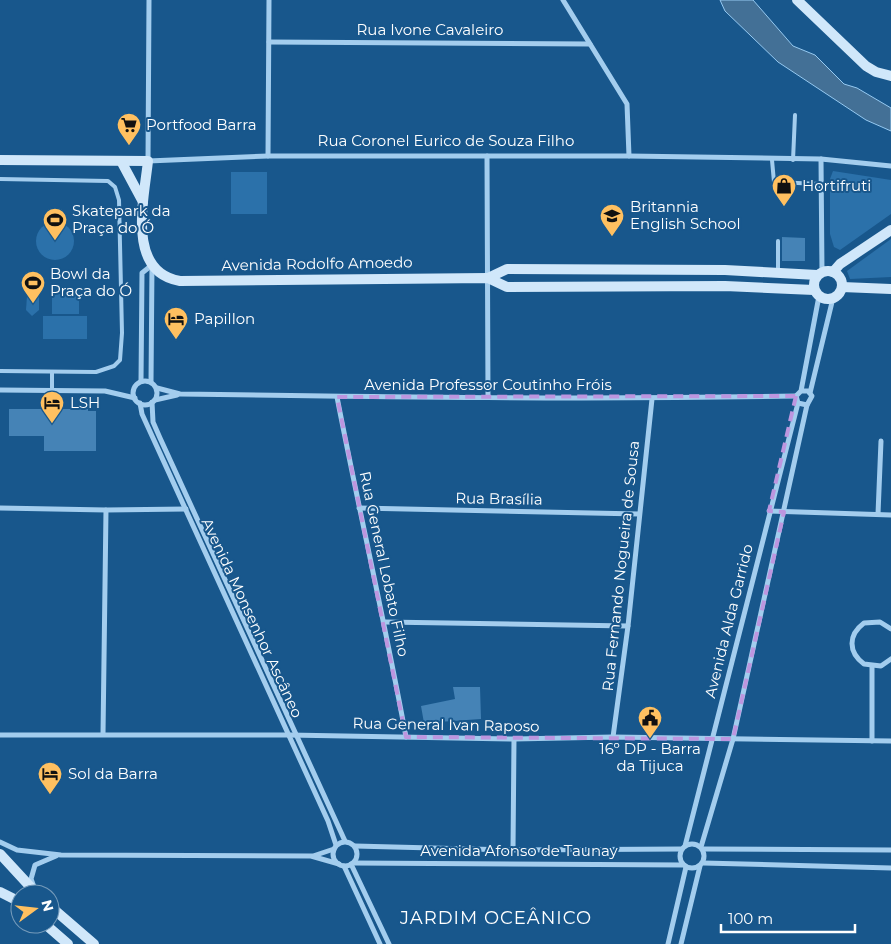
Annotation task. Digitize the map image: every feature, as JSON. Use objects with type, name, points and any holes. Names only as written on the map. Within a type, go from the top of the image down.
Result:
[{"type":"street","points":[[149,0],[148,160],[144,202],[143,245],[152,265],[151,382]]},
{"type":"street","points":[[268,156],[269,0]]},
{"type":"street","points":[[563,0],[627,104],[629,156]]},
{"type":"street","points":[[797,0],[866,66],[876,72],[891,76]]},
{"type":"street","name":"Rua Ivone Cavaleiro","points":[[269,42],[590,44]]},
{"type":"street","name":"Rua Coronel Eurico de Souza Filho","points":[[0,161],[121,161],[268,156],[629,156],[772,160],[822,159],[891,166]]},
{"type":"street","points":[[487,156],[488,397]]},
{"type":"street","points":[[822,159],[820,273],[814,280],[817,293],[801,391],[796,396],[798,403],[807,405],[812,400],[810,393],[833,298],[840,292],[842,287],[840,278],[833,272]]},
{"type":"street","points":[[121,161],[144,202]]},
{"type":"street","points":[[820,273],[833,272],[840,264],[891,230]]},
{"type":"street","points":[[141,381],[142,273],[152,265]]},
{"type":"street","name":"Avenida Rodolfo Amoedo","points":[[152,265],[161,276],[180,281],[488,278],[507,269],[725,270],[820,273]]},
{"type":"street","points":[[725,270],[725,286]]},
{"type":"street","name":"Avenida Rodolfo Amoedo","points":[[488,278],[507,287],[725,286],[817,293]]},
{"type":"street","points":[[842,287],[891,289]]},
{"type":"street","points":[[817,293],[833,298]]},
{"type":"street","points":[[0,390],[105,391],[135,398],[140,404],[154,402],[157,388],[151,382],[141,381],[135,386],[135,398]]},
{"type":"street","name":"Avenida Professor Coutinho Fróis","points":[[157,388],[180,394],[338,397],[652,399],[796,396]]},
{"type":"street","points":[[801,391],[810,393]]},
{"type":"street","name":"Avenida Professor Coutinho Fróis","points":[[154,402],[180,394]]},
{"type":"street","name":"Rua General Lobato Filho","points":[[338,397],[359,508],[385,622],[406,737]]},
{"type":"street","name":"Rua Fernando Nogueira de Sousa","points":[[613,737],[628,626],[652,399]]},
{"type":"street","name":"Avenida Monsenhor Ascâneo","points":[[154,402],[156,430],[345,842]]},
{"type":"street","name":"Avenida Alda Garrido","points":[[684,847],[714,739],[769,511],[798,403]]},
{"type":"street","name":"Avenida Monsenhor Ascâneo","points":[[140,404],[142,414],[328,821],[335,847]]},
{"type":"street","name":"Avenida Alda Garrido","points":[[702,848],[733,739],[807,405]]},
{"type":"street","points":[[878,514],[881,441]]},
{"type":"street","points":[[0,508],[106,510],[192,508]]},
{"type":"street","name":"Rua Brasília","points":[[359,508],[639,514]]},
{"type":"street","points":[[103,734],[106,510]]},
{"type":"street","points":[[769,511],[891,515]]},
{"type":"street","points":[[891,629],[880,622],[872,621],[857,628],[853,636],[853,652],[864,664],[872,667],[881,666],[891,659]]},
{"type":"street","points":[[385,622],[628,626]]},
{"type":"street","points":[[872,667],[872,741]]},
{"type":"street","name":"Rua General Ivan Raposo","points":[[0,735],[289,735],[514,739],[613,737],[891,741]]},
{"type":"street","points":[[513,850],[514,739]]},
{"type":"street","points":[[0,842],[17,850],[60,855],[312,856],[342,865],[352,864]]},
{"type":"street","points":[[312,856],[345,842],[355,846],[357,855],[352,864]]},
{"type":"street","points":[[668,944],[685,866],[680,857],[684,847],[693,844],[702,848],[891,850]]},
{"type":"street","name":"Avenida Afonso de Taunay","points":[[355,846],[513,850],[684,847]]},
{"type":"street","points":[[335,847],[334,858],[342,865],[380,944]]},
{"type":"street","points":[[681,944],[704,854],[702,848]]},
{"type":"street","points":[[0,854],[28,884]]},
{"type":"street","points":[[33,884],[32,870],[42,860],[60,855]]},
{"type":"street","points":[[0,864],[3,869],[15,872]]},
{"type":"street","points":[[352,864],[389,944]]},
{"type":"street","name":"Avenida Afonso de Taunay","points":[[352,864],[685,866]]},
{"type":"street","points":[[685,866],[695,868],[701,864],[891,868]]},
{"type":"street","points":[[60,915],[94,944]]},
{"type":"street","points":[[56,934],[68,944]]},
{"type":"lane","points":[[793,160],[795,115]]},
{"type":"lane","points":[[772,160],[774,182],[821,184]]},
{"type":"lane","points":[[0,179],[108,181],[115,187],[119,200],[122,333],[120,360],[114,366],[96,372],[0,371]]},
{"type":"lane","points":[[778,241],[778,273]]},
{"type":"lane","points":[[52,372],[52,389]]},
{"type":"highlighted area","points":[[796,396],[769,511],[784,512],[733,739],[406,737],[337,397]]},
{"type":"shaded area","points":[[720,0],[753,0],[793,46],[815,55],[844,84],[857,88],[891,108],[891,131],[866,120],[778,62],[725,11]]},
{"type":"shaded area","points":[[833,171],[891,180],[891,214],[840,250],[834,247],[830,234],[830,179]]},
{"type":"shaded area","points":[[231,172],[267,172],[267,214],[231,214]]},
{"type":"shaded area","name":"Skatepark da Praça do Ó","points":[[55,222],[68,228],[74,241],[68,254],[55,260],[42,254],[36,241],[42,228]]},
{"type":"shaded area","points":[[891,239],[891,277],[850,279],[847,271]]},
{"type":"shaded area","name":"Bowl da Praça do Ó","points":[[33,292],[39,297],[39,310],[32,316],[26,310],[27,296]]},
{"type":"shaded area","points":[[52,294],[79,294],[79,314],[52,314]]},
{"type":"shaded area","points":[[43,316],[87,316],[87,339],[43,339]]},
{"type":"building","points":[[782,237],[805,238],[805,261],[782,261]]},
{"type":"building","name":"LSH","points":[[9,409],[88,409],[88,411],[96,411],[96,451],[44,451],[44,436],[9,436]]},
{"type":"building","points":[[453,687],[480,687],[481,719],[424,723],[421,706],[455,699]]},
{"type":"place","name":"Portfood Barra","points":[[129,146]]},
{"type":"place","name":"Hortifruti","points":[[784,207]]},
{"type":"place","name":"Britannia English School","points":[[612,237]]},
{"type":"place","name":"Skatepark da Praça do Ó","points":[[55,241]]},
{"type":"place","name":"Bowl da Praça do Ó","points":[[33,304]]},
{"type":"place","name":"Papillon","points":[[176,340]]},
{"type":"place","name":"LSH","points":[[52,424]]},
{"type":"place","name":"16º DP - Barra da Tijuca","points":[[650,739]]},
{"type":"place","name":"Sol da Barra","points":[[50,795]]},
{"type":"district","name":"JARDIM OCEÂNICO","points":[[496,918]]}]
